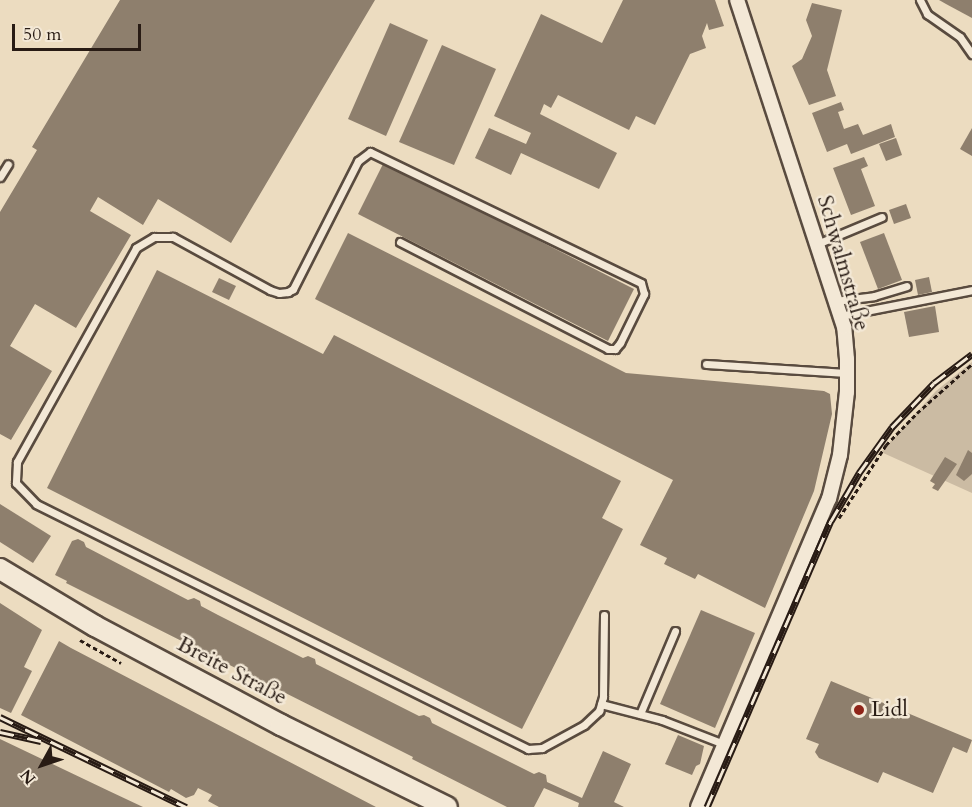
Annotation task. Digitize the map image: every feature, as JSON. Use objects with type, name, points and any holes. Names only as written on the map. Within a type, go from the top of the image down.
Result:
[{"type":"main road","name":"Breite Straße","points":[[0,569],[105,631],[281,724],[447,807]]},
{"type":"street","name":"Schwalmstraße","points":[[698,807],[829,499],[841,445],[847,373],[844,327],[737,0]]},
{"type":"lane","points":[[920,0],[927,14],[960,37],[972,54]]},
{"type":"lane","points":[[400,242],[608,349],[615,349],[620,343],[644,294],[641,283],[370,152],[358,161],[293,289],[288,292],[279,294],[270,290],[173,237],[154,237],[136,248],[17,462],[16,483],[36,504],[346,656],[519,746],[542,748],[585,725],[598,711],[601,704],[604,615]]},
{"type":"lane","points":[[0,177],[8,164]]},
{"type":"lane","points":[[817,243],[882,217]]},
{"type":"lane","points":[[835,301],[874,296],[906,286]]},
{"type":"lane","points":[[840,316],[972,290]]},
{"type":"lane","points":[[706,364],[847,373]]},
{"type":"lane","points":[[640,714],[675,631]]},
{"type":"lane","points":[[601,704],[662,720],[726,745]]},
{"type":"path","points":[[834,528],[855,490],[886,445],[917,412],[972,364]]},
{"type":"shaded area","points":[[972,362],[972,493],[881,452],[936,391]]},
{"type":"building","points":[[120,0],[375,0],[231,243],[158,199],[143,225],[98,197],[90,211],[131,235],[76,328],[35,304],[10,346],[52,371],[11,440],[0,434],[0,212],[37,150],[32,147]]},
{"type":"building","points":[[623,0],[715,0],[724,26],[709,30],[707,23],[702,36],[706,48],[690,54],[655,125],[636,116],[629,130],[558,95],[551,108],[544,104],[540,114],[617,153],[599,189],[521,153],[511,175],[475,158],[489,128],[526,144],[531,133],[494,116],[541,14],[602,43]]},
{"type":"building","points":[[939,0],[972,0],[972,18],[946,4]]},
{"type":"building","points":[[812,3],[842,10],[827,70],[836,96],[809,105],[792,66],[802,59],[812,36],[806,20]]},
{"type":"building","points":[[390,23],[428,40],[386,136],[348,119]]},
{"type":"building","points":[[442,45],[496,69],[454,165],[399,142]]},
{"type":"building","points":[[841,102],[844,110],[838,112],[844,129],[858,124],[863,135],[891,124],[895,137],[851,154],[847,144],[827,152],[812,113]]},
{"type":"building","points":[[972,128],[972,156],[960,149]]},
{"type":"building","points":[[896,138],[902,155],[886,161],[879,144]]},
{"type":"building","points":[[864,157],[868,166],[861,169],[875,206],[851,215],[833,168]]},
{"type":"building","points":[[384,162],[634,289],[608,341],[358,214]]},
{"type":"building","points":[[906,204],[911,218],[894,224],[889,210]]},
{"type":"building","points":[[348,233],[626,373],[824,391],[830,394],[832,414],[814,491],[765,608],[698,574],[695,579],[664,564],[667,558],[640,545],[673,480],[315,299]]},
{"type":"building","points":[[884,233],[902,280],[878,289],[860,242]]},
{"type":"building","points":[[157,270],[323,354],[334,335],[621,481],[602,518],[623,529],[522,729],[47,488]]},
{"type":"building","points":[[929,277],[932,292],[918,295],[915,280]]},
{"type":"building","points":[[219,278],[236,286],[229,300],[212,292]]},
{"type":"building","points":[[935,306],[939,332],[909,337],[904,312]]},
{"type":"building","points":[[968,450],[972,453],[972,474],[964,481],[956,475]]},
{"type":"building","points":[[945,457],[957,464],[938,491],[932,488],[935,484],[930,481]]},
{"type":"building","points":[[0,504],[51,536],[33,563],[0,542]]},
{"type":"building","points":[[78,539],[84,542],[86,547],[188,600],[194,598],[200,601],[201,606],[303,658],[308,656],[315,659],[316,664],[419,716],[424,715],[430,718],[432,723],[534,774],[539,772],[546,775],[547,782],[582,798],[603,751],[631,764],[614,802],[624,807],[578,807],[579,803],[544,788],[534,807],[507,807],[412,759],[413,757],[66,583],[67,581],[55,575],[72,541]]},
{"type":"building","points":[[0,603],[42,630],[24,667],[32,671],[11,713],[0,708]]},
{"type":"building","points":[[701,610],[755,633],[715,728],[660,704]]},
{"type":"building","points":[[59,641],[376,807],[219,807],[208,801],[212,795],[198,788],[194,795],[186,798],[171,789],[169,792],[21,715]]},
{"type":"building","name":"Lidl","points":[[831,681],[972,740],[967,753],[953,747],[933,793],[883,772],[878,783],[819,758],[815,752],[819,744],[806,739]]},
{"type":"building","points":[[678,735],[704,746],[700,764],[696,766],[692,775],[665,764]]},
{"type":"building","points":[[0,739],[109,791],[143,807],[0,807]]},
{"type":"railway","points":[[707,807],[831,521],[859,473],[892,427],[934,383],[972,354]]},
{"type":"railway","points":[[0,717],[186,807]]},
{"type":"railway","points":[[0,732],[41,741]]},
{"type":"place","name":"Lidl","points":[[859,710]]}]
